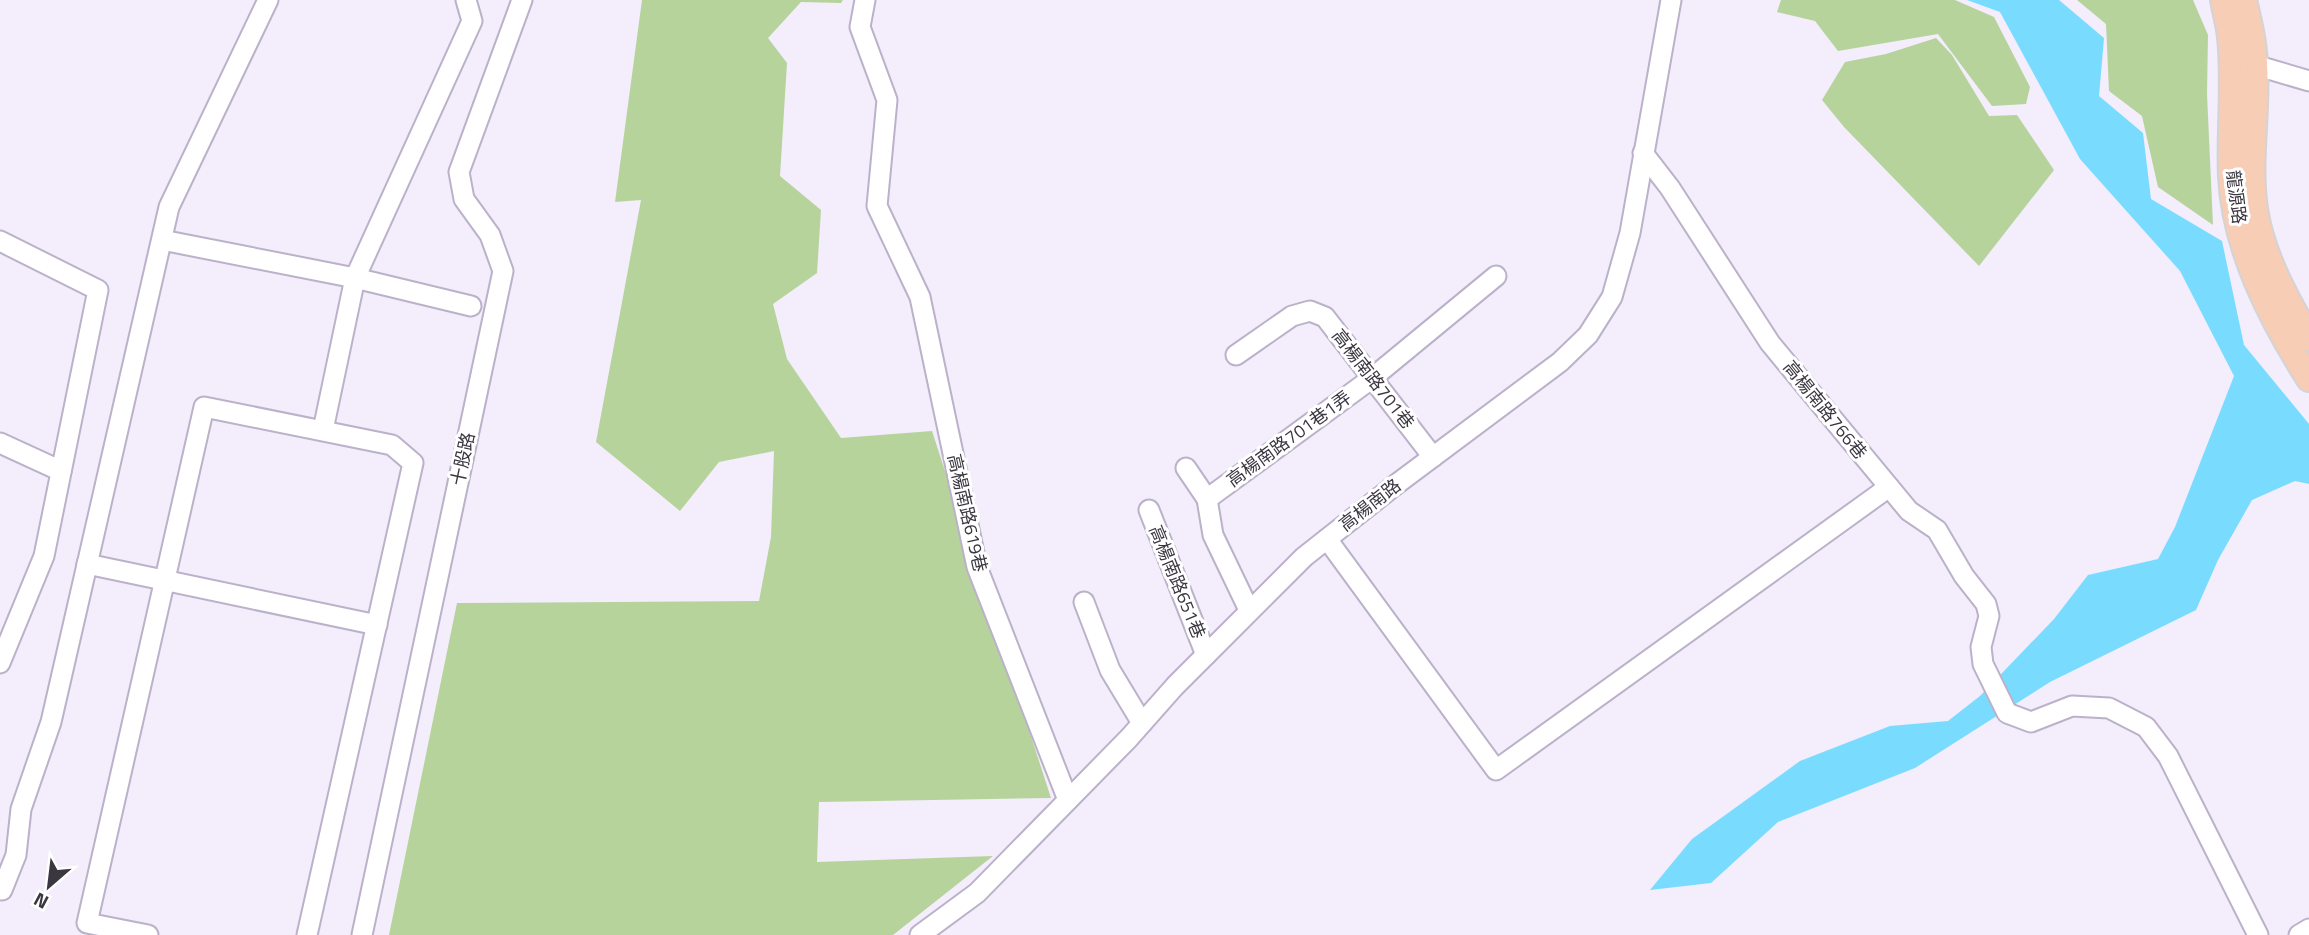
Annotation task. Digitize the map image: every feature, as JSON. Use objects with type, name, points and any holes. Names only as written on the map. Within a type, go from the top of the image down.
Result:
[{"type":"main road","name":"龍源路","points":[[2222,0],[2230,36],[2243,65],[2231,176],[2235,212],[2257,280],[2309,379]]},
{"type":"main road","points":[[2244,0],[2252,33],[2243,65],[2255,208],[2261,236],[2275,272],[2309,338]]},
{"type":"street","points":[[2,890],[16,855],[22,809],[51,722],[169,207],[268,0]]},
{"type":"street","points":[[323,430],[355,278],[472,21],[467,0]]},
{"type":"street","name":"十股路","points":[[362,935],[503,271],[490,235],[464,199],[458,172],[522,0]]},
{"type":"street","name":"高楊南路619巷","points":[[865,0],[860,27],[887,100],[877,206],[920,297],[977,567],[1068,800]]},
{"type":"street","name":"高楊南路","points":[[920,935],[977,893],[1249,610],[1304,557],[1560,362],[1588,335],[1612,297],[1630,233],[1671,0]]},
{"type":"street","points":[[2243,65],[2309,80]]},
{"type":"street","name":"高楊南路766巷","points":[[1643,153],[1676,198],[1770,343],[1909,511],[1937,530],[1964,576],[1986,604],[1989,616],[1981,648],[1983,664],[2007,713],[2031,722],[2072,706],[2109,708],[2146,727],[2168,757],[2258,935]]},
{"type":"street","points":[[162,240],[355,278],[471,306]]},
{"type":"street","points":[[0,241],[98,290],[44,556],[0,663]]},
{"type":"street","name":"高楊南路701巷1弄","points":[[1207,499],[1371,379],[1496,276]]},
{"type":"street","name":"高楊南路701巷","points":[[1236,355],[1292,316],[1310,311],[1325,317],[1433,457]]},
{"type":"street","points":[[148,935],[87,923],[204,407],[392,445],[413,463],[307,935]]},
{"type":"street","points":[[0,443],[61,471]]},
{"type":"street","points":[[1186,468],[1207,499],[1213,536],[1249,610]]},
{"type":"street","points":[[1327,539],[1496,770],[1889,487]]},
{"type":"street","name":"高楊南路651巷","points":[[1149,510],[1206,655]]},
{"type":"street","points":[[87,564],[377,625]]},
{"type":"street","points":[[1084,602],[1110,670],[1142,723]]},
{"type":"street","points":[[2299,935],[2309,929]]},
{"type":"green space","points":[[642,0],[843,0],[841,3],[801,2],[768,38],[787,63],[780,176],[821,210],[817,273],[773,304],[787,359],[841,438],[932,431],[1051,798],[819,802],[817,862],[993,856],[893,935],[389,935],[457,603],[759,601],[771,537],[774,451],[719,462],[680,511],[596,442],[641,200],[615,202]]},
{"type":"green space","points":[[1781,0],[1955,0],[1994,17],[2030,87],[2026,104],[1992,106],[1938,34],[1838,51],[1815,21],[1777,12]]},
{"type":"green space","points":[[2077,0],[2193,0],[2208,35],[2207,94],[2213,225],[2158,187],[2142,116],[2109,91],[2106,24]]},
{"type":"green space","points":[[1936,38],[1952,55],[1989,116],[2017,115],[2054,170],[1979,266],[1844,127],[1822,100],[1845,62],[1886,54]]},
{"type":"water","points":[[1967,0],[2059,0],[2104,38],[2099,96],[2143,133],[2151,199],[2222,241],[2244,345],[2309,424],[2309,484],[2295,481],[2252,500],[2218,560],[2196,610],[2050,682],[1915,768],[1778,822],[1711,883],[1650,890],[1692,839],[1800,761],[1890,726],[1948,721],[1980,696],[2054,619],[2088,575],[2158,559],[2175,527],[2234,376],[2180,271],[2080,159],[2000,12]]}]
